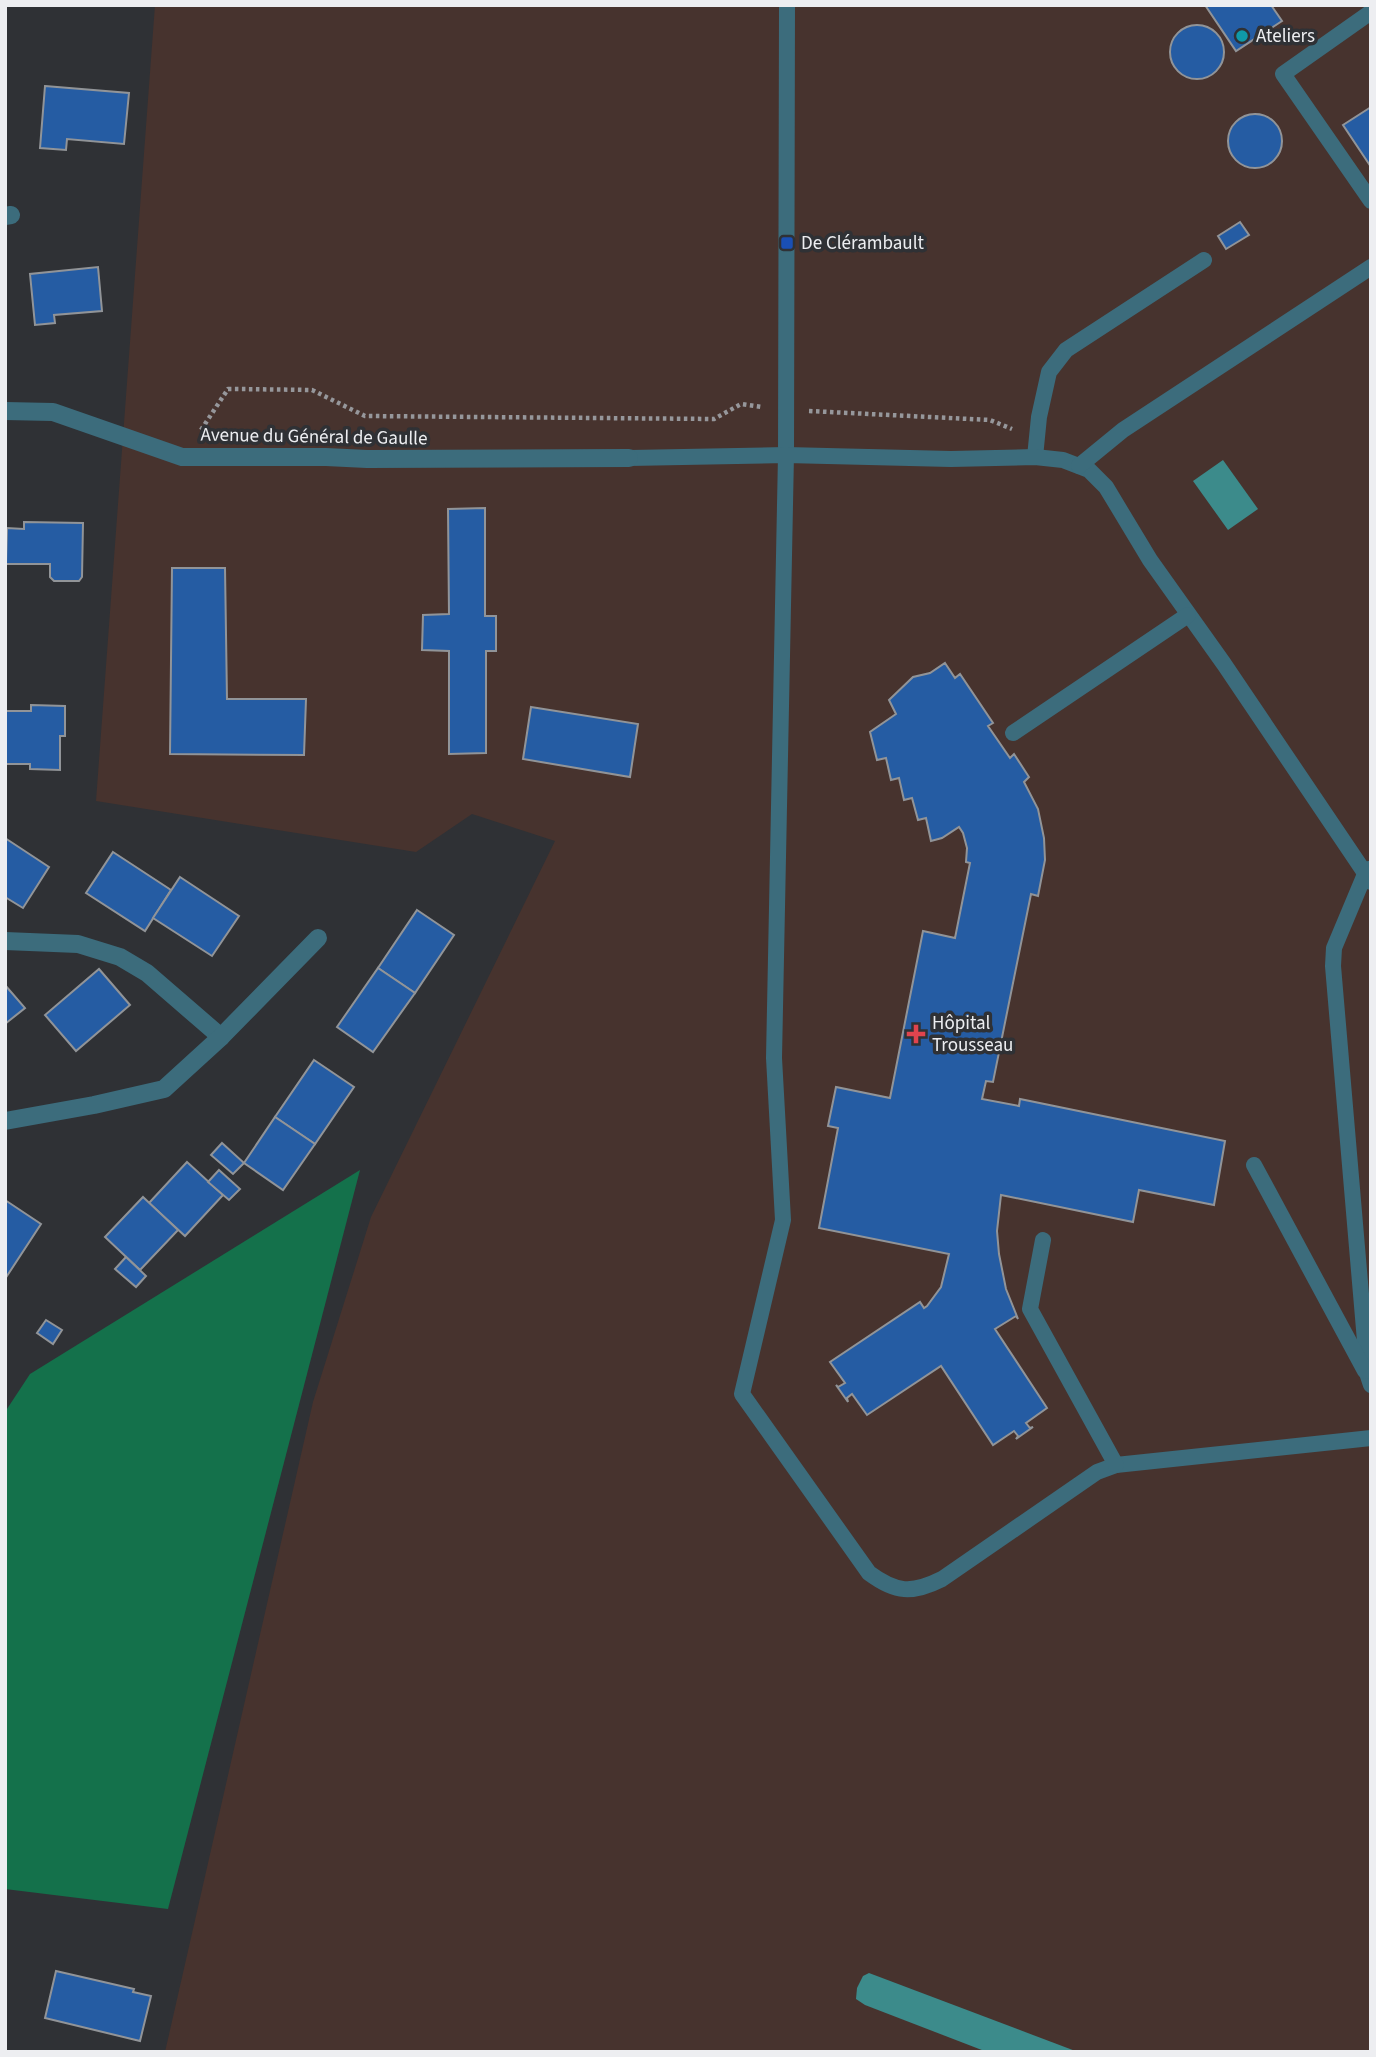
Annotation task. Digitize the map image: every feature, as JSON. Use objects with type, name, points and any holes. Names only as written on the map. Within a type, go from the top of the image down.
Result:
[{"type":"street","name":"Avenue du Général de Gaulle","points":[[5,411],[52,412],[182,457],[629,458]]},
{"type":"street","points":[[5,1121],[164,1089],[221,1037],[318,938]]},
{"type":"street","points":[[5,942],[78,944],[120,957],[147,973],[221,1037]]},
{"type":"lane","points":[[787,5],[786,455],[774,1058],[783,1220],[742,1394],[869,1573],[883,1583],[903,1589],[923,1589],[942,1579],[1097,1472],[1116,1465],[1371,1438]]},
{"type":"lane","points":[[1371,12],[1283,74],[1371,201]]},
{"type":"lane","points":[[1035,457],[1039,417],[1049,372],[1066,350],[1205,260]]},
{"type":"lane","points":[[1079,466],[1123,430],[1371,267]]},
{"type":"lane","points":[[629,458],[786,455],[951,460],[1035,457],[1063,460],[1079,466],[1097,477],[1106,487],[1150,560],[1369,874],[1334,948],[1333,966],[1370,1381]]},
{"type":"lane","points":[[1013,733],[1188,614]]},
{"type":"lane","points":[[1254,1165],[1370,1381]]},
{"type":"lane","points":[[1043,1240],[1030,1309],[1116,1465]]},
{"type":"path","points":[[182,457],[228,389],[312,390],[365,416],[714,419],[741,404],[786,410],[990,420],[1037,438]]},
{"type":"shaded area","name":"Hôpital Trousseau","points":[[155,5],[1371,5],[1371,2052],[165,2052],[313,1402],[371,1217],[555,841],[472,814],[416,852],[96,801]]},
{"type":"green space","points":[[360,1170],[168,1909],[5,1889],[5,1412],[30,1374]]},
{"type":"water","points":[[1223,460],[1258,509],[1228,530],[1193,481]]},
{"type":"water","points":[[869,1973],[1078,2052],[987,2052],[865,2005],[856,1999],[857,1988],[863,1976]]},
{"type":"building","name":"Ateliers","points":[[1205,5],[1271,5],[1282,21],[1236,51]]},
{"type":"building","points":[[1197,25],[1216,33],[1224,52],[1216,71],[1197,79],[1178,71],[1170,52],[1178,33]]},
{"type":"building","points":[[45,86],[129,93],[124,144],[67,139],[66,150],[40,148]]},
{"type":"building","points":[[1371,107],[1371,167],[1343,125]]},
{"type":"building","points":[[1255,114],[1274,122],[1282,141],[1274,160],[1255,168],[1236,160],[1228,141],[1236,122]]},
{"type":"building","points":[[1240,222],[1249,235],[1226,249],[1218,236]]},
{"type":"building","points":[[98,267],[102,311],[54,315],[55,323],[35,325],[30,274]]},
{"type":"building","points":[[485,508],[485,616],[496,616],[496,651],[486,651],[486,753],[449,754],[449,651],[422,650],[423,615],[449,614],[448,509]]},
{"type":"building","points":[[24,522],[83,523],[82,577],[79,581],[54,581],[50,577],[50,564],[6,564],[7,528],[24,529]]},
{"type":"building","points":[[172,568],[225,568],[227,699],[306,699],[304,755],[170,754]]},
{"type":"building","points":[[945,663],[955,678],[960,674],[993,723],[988,726],[1010,758],[1014,754],[1029,777],[1024,782],[1038,809],[1044,838],[1045,860],[1038,896],[1031,894],[993,1082],[986,1081],[982,1099],[1019,1106],[1020,1099],[1225,1141],[1214,1205],[1139,1190],[1133,1222],[1001,1195],[997,1231],[999,1254],[1006,1289],[1018,1319],[1016,1316],[995,1329],[1047,1408],[1026,1423],[1030,1428],[1033,1427],[1016,1439],[1018,1436],[1014,1431],[993,1445],[941,1366],[867,1415],[852,1394],[847,1398],[848,1402],[836,1385],[838,1387],[845,1383],[830,1362],[920,1302],[924,1308],[927,1306],[941,1287],[949,1254],[819,1228],[838,1128],[828,1126],[836,1087],[890,1098],[923,931],[955,938],[970,863],[966,862],[967,848],[963,833],[959,827],[942,838],[931,841],[926,818],[918,820],[912,798],[904,800],[899,778],[891,780],[886,758],[877,760],[870,732],[896,714],[889,700],[913,677],[930,673]]},
{"type":"building","points":[[31,705],[65,706],[65,736],[60,736],[60,770],[30,769],[30,764],[5,764],[5,711],[31,711]]},
{"type":"building","points":[[531,707],[638,724],[630,777],[523,759]]},
{"type":"building","points":[[5,838],[49,867],[23,908],[5,897]]},
{"type":"building","points":[[113,852],[171,890],[145,931],[86,893]]},
{"type":"building","points":[[180,877],[239,916],[212,956],[153,918]]},
{"type":"building","points":[[417,910],[454,935],[415,993],[378,968]]},
{"type":"building","points":[[378,968],[415,993],[373,1052],[337,1027]]},
{"type":"building","points":[[99,969],[130,1005],[76,1051],[45,1015]]},
{"type":"building","points":[[5,985],[25,1008],[5,1024]]},
{"type":"building","points":[[314,1060],[354,1087],[315,1144],[275,1117]]},
{"type":"building","points":[[275,1117],[315,1144],[283,1190],[244,1163]]},
{"type":"building","points":[[222,1143],[244,1163],[233,1174],[211,1155]]},
{"type":"building","points":[[187,1162],[223,1195],[185,1236],[149,1203]]},
{"type":"building","points":[[219,1170],[240,1189],[229,1200],[208,1182]]},
{"type":"building","points":[[143,1197],[178,1230],[140,1270],[105,1237]]},
{"type":"building","points":[[5,1200],[41,1224],[5,1279]]},
{"type":"building","points":[[126,1257],[146,1276],[136,1287],[115,1269]]},
{"type":"building","points":[[46,1320],[62,1330],[53,1344],[37,1333]]},
{"type":"building","points":[[56,1971],[134,1989],[133,1992],[151,1996],[140,2041],[45,2018]]},
{"type":"place","name":"Ateliers","points":[[1242,36]]},
{"type":"place","name":"De Clérambault","points":[[787,243]]},
{"type":"place","name":"Hôpital Trousseau","points":[[916,1034]]}]
